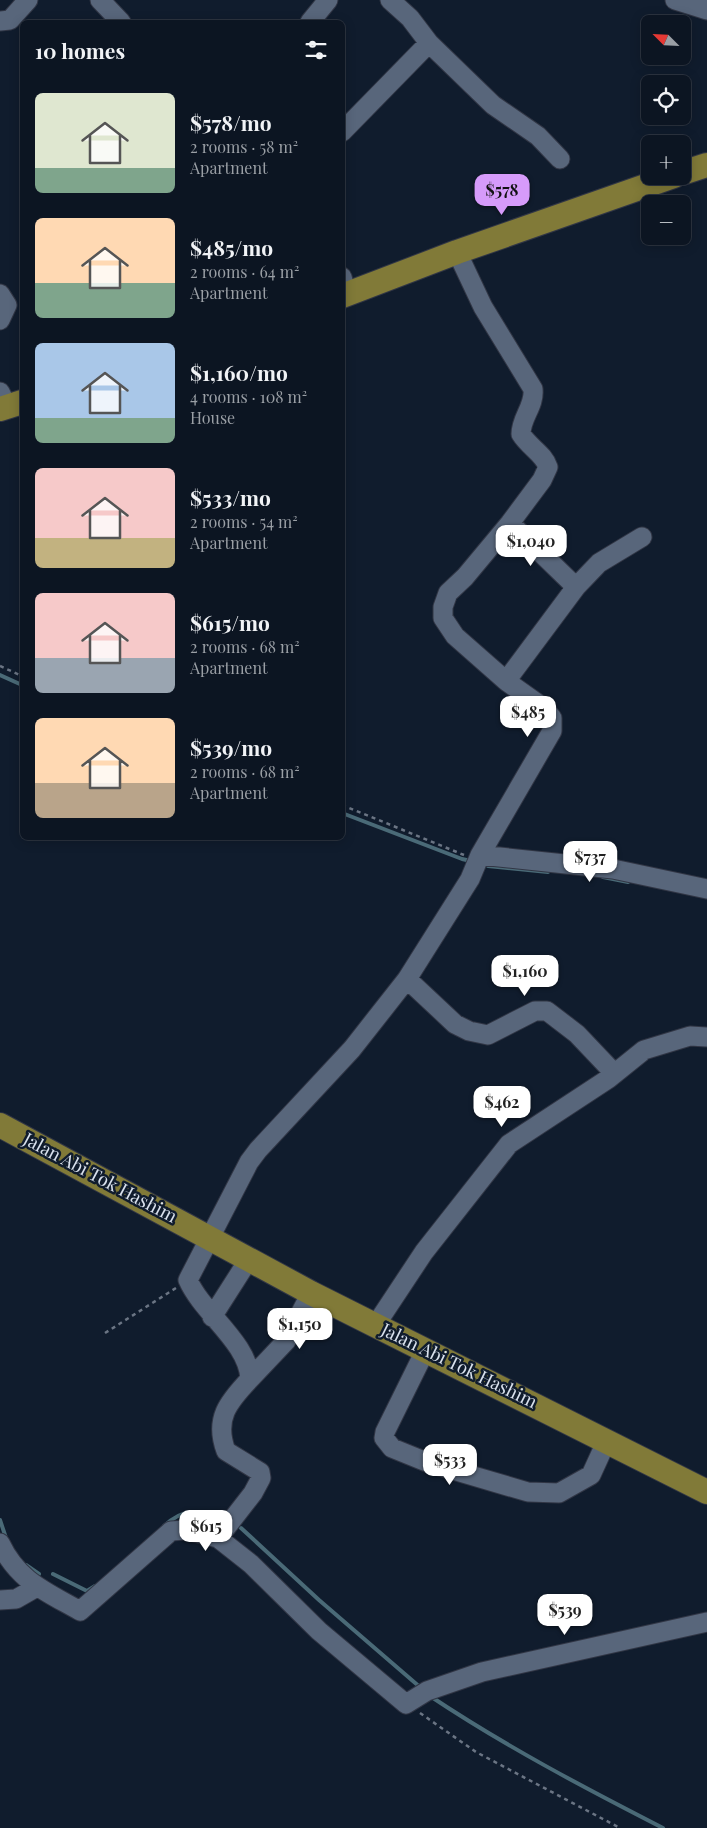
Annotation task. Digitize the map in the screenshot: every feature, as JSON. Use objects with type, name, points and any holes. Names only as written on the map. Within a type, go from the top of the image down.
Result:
[{"type":"main road","points":[[691,171],[707,165]]},
{"type":"main road","points":[[345,289],[457,252],[648,185]]},
{"type":"main road","name":"Jalan Abi Tok Hashim","points":[[0,1125],[311,1293],[375,1326],[426,1349],[707,1492]]},
{"type":"street","points":[[0,22],[10,20],[28,0]]},
{"type":"street","points":[[100,0],[119,20]]},
{"type":"street","points":[[312,20],[328,0]]},
{"type":"street","points":[[390,0],[410,18],[429,43],[493,105],[538,136],[560,159]]},
{"type":"street","points":[[675,0],[707,10]]},
{"type":"street","points":[[345,129],[429,43]]},
{"type":"street","points":[[250,1379],[249,1367],[241,1351],[192,1291],[188,1280],[249,1162],[352,1049],[407,979],[470,879],[480,856],[552,731],[552,718],[544,708],[506,681],[455,636],[443,618],[443,607],[448,593],[465,577],[510,523],[542,480],[548,468],[546,459],[532,448],[521,434],[525,417],[534,397],[533,389],[483,308],[457,252]]},
{"type":"street","points":[[0,294],[7,305],[0,320]]},
{"type":"street","points":[[510,523],[576,587]]},
{"type":"street","points":[[506,681],[576,587],[599,563],[642,537]]},
{"type":"street","points":[[480,856],[614,868],[707,889]]},
{"type":"street","points":[[407,979],[455,1024],[468,1031],[488,1035],[535,1011],[547,1011],[578,1034],[614,1073]]},
{"type":"street","points":[[375,1326],[424,1252],[509,1144],[614,1073],[644,1050],[690,1036],[707,1037]]},
{"type":"street","points":[[212,1317],[249,1259]]},
{"type":"street","points":[[218,1538],[253,1493],[262,1478],[260,1472],[226,1451],[220,1428],[225,1413],[236,1394],[286,1341],[311,1293]]},
{"type":"street","points":[[426,1349],[385,1432],[384,1438],[392,1448],[429,1463],[528,1492],[559,1493],[591,1475],[607,1440]]},
{"type":"street","points":[[0,1543],[9,1561],[26,1581],[80,1611],[171,1531],[187,1530],[218,1538],[251,1564],[319,1631],[415,1698],[482,1672],[707,1622]]},
{"type":"street","points":[[0,1600],[16,1599],[37,1587]]},
{"type":"path","points":[[0,666],[20,675]]},
{"type":"path","points":[[345,806],[466,856],[480,856]]},
{"type":"path","points":[[105,1333],[188,1280]]},
{"type":"path","points":[[415,1698],[476,1752],[620,1828]]},
{"type":"waterway","points":[[0,675],[20,684]]},
{"type":"waterway","points":[[345,814],[471,861]]},
{"type":"waterway","points":[[488,866],[548,872]]},
{"type":"waterway","points":[[603,877],[628,882]]},
{"type":"waterway","points":[[164,1526],[179,1515],[193,1512],[226,1519]]},
{"type":"waterway","points":[[0,1520],[7,1541]]},
{"type":"waterway","points":[[241,1528],[319,1600],[421,1688]]},
{"type":"waterway","points":[[26,1565],[39,1574]]},
{"type":"waterway","points":[[53,1574],[87,1591],[95,1586]]},
{"type":"waterway","points":[[430,1696],[516,1749],[663,1828]]}]
